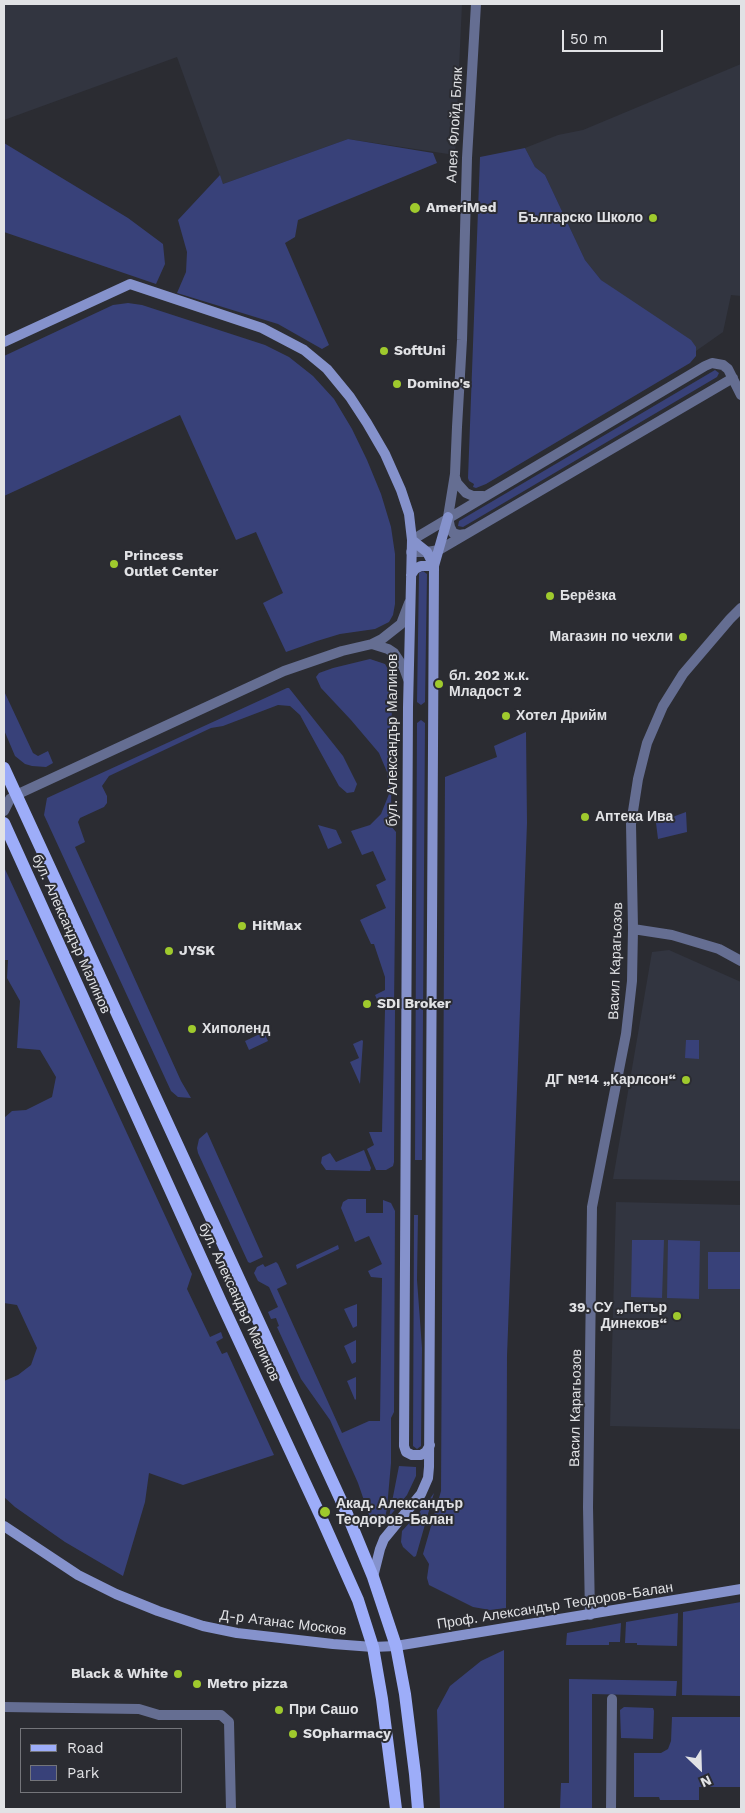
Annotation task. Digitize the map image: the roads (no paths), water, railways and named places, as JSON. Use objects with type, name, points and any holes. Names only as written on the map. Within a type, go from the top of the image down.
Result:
[{"type":"main road","name":"бул. Александър Малинов","points":[[4,768],[341,1500],[373,1577],[396,1646],[405,1694],[418,1809]]},
{"type":"main road","name":"бул. Александър Малинов","points":[[4,823],[358,1600],[373,1647],[396,1809]]},
{"type":"street","name":"Алея Флойд Бляк","points":[[434,566],[448,517],[455,474],[462,340],[467,158],[476,4]]},
{"type":"street","name":"бул. Александър Малинов","points":[[4,342],[130,284],[262,328],[304,350],[327,369],[350,397],[384,454],[401,490],[409,514],[412,540],[408,679],[404,1446],[406,1452],[412,1455],[421,1455],[426,1452],[430,1445]]},
{"type":"street","points":[[373,1577],[384,1539],[421,1494],[430,1467],[434,566],[427,552],[412,540],[705,366],[717,363],[728,369],[741,395]]},
{"type":"street","points":[[412,552],[439,550],[733,378]]},
{"type":"street","points":[[455,474],[457,483],[466,493],[473,496],[484,496]]},
{"type":"street","points":[[448,517],[453,533],[458,535],[466,534]]},
{"type":"street","points":[[411,575],[421,566],[434,566]]},
{"type":"street","points":[[4,811],[10,799],[16,795],[293,667],[342,651],[372,644],[388,636],[401,624],[410,601]]},
{"type":"street","name":"Васил Карагьозов","points":[[590,1615],[588,1507],[592,1207],[626,1034],[632,981],[631,824],[638,779],[647,742],[663,706],[683,674],[741,608]]},
{"type":"street","points":[[372,644],[394,653],[404,668],[408,679]]},
{"type":"street","points":[[633,929],[672,935],[718,949],[741,960]]},
{"type":"street","name":"Д-р Атанас Москов","points":[[4,1526],[78,1575],[116,1594],[203,1626],[237,1633],[373,1647]]},
{"type":"street","name":"Проф. Александър Теодоров-Балан","points":[[373,1647],[396,1646],[590,1615],[741,1588]]},
{"type":"street","points":[[611,1809],[612,1699]]},
{"type":"street","points":[[4,1707],[140,1709],[159,1716],[221,1715],[230,1722],[231,1809]]},
{"type":"place","name":"AmeriMed","points":[[415,208]]},
{"type":"place","name":"Българско Школо","points":[[653,218]]},
{"type":"place","name":"SoftUni","points":[[384,351]]},
{"type":"place","name":"Domino's","points":[[397,384]]},
{"type":"place","name":"Princess Outlet Center","points":[[114,564]]},
{"type":"place","name":"Берёзка","points":[[550,596]]},
{"type":"place","name":"Магазин по чехли","points":[[683,637]]},
{"type":"place","name":"бл. 202 ж.к. Младост 2","points":[[439,684]]},
{"type":"place","name":"Хотел Дрийм","points":[[506,716]]},
{"type":"place","name":"Аптека Ива","points":[[585,817]]},
{"type":"place","name":"HitMax","points":[[242,926]]},
{"type":"place","name":"JYSK","points":[[169,951]]},
{"type":"place","name":"SDI Broker","points":[[367,1004]]},
{"type":"place","name":"Хиполенд","points":[[192,1029]]},
{"type":"place","name":"ДГ №14 „Карлсон“","points":[[686,1080]]},
{"type":"place","name":"39. СУ „Петър Динеков“","points":[[677,1316]]},
{"type":"place","name":"Акад. Александър Теодоров-Балан","points":[[325,1512]]},
{"type":"place","name":"Black & White","points":[[178,1674]]},
{"type":"place","name":"Metro pizza","points":[[197,1684]]},
{"type":"place","name":"При Сашо","points":[[279,1710]]},
{"type":"place","name":"SOpharmacy","points":[[293,1734]]}]
